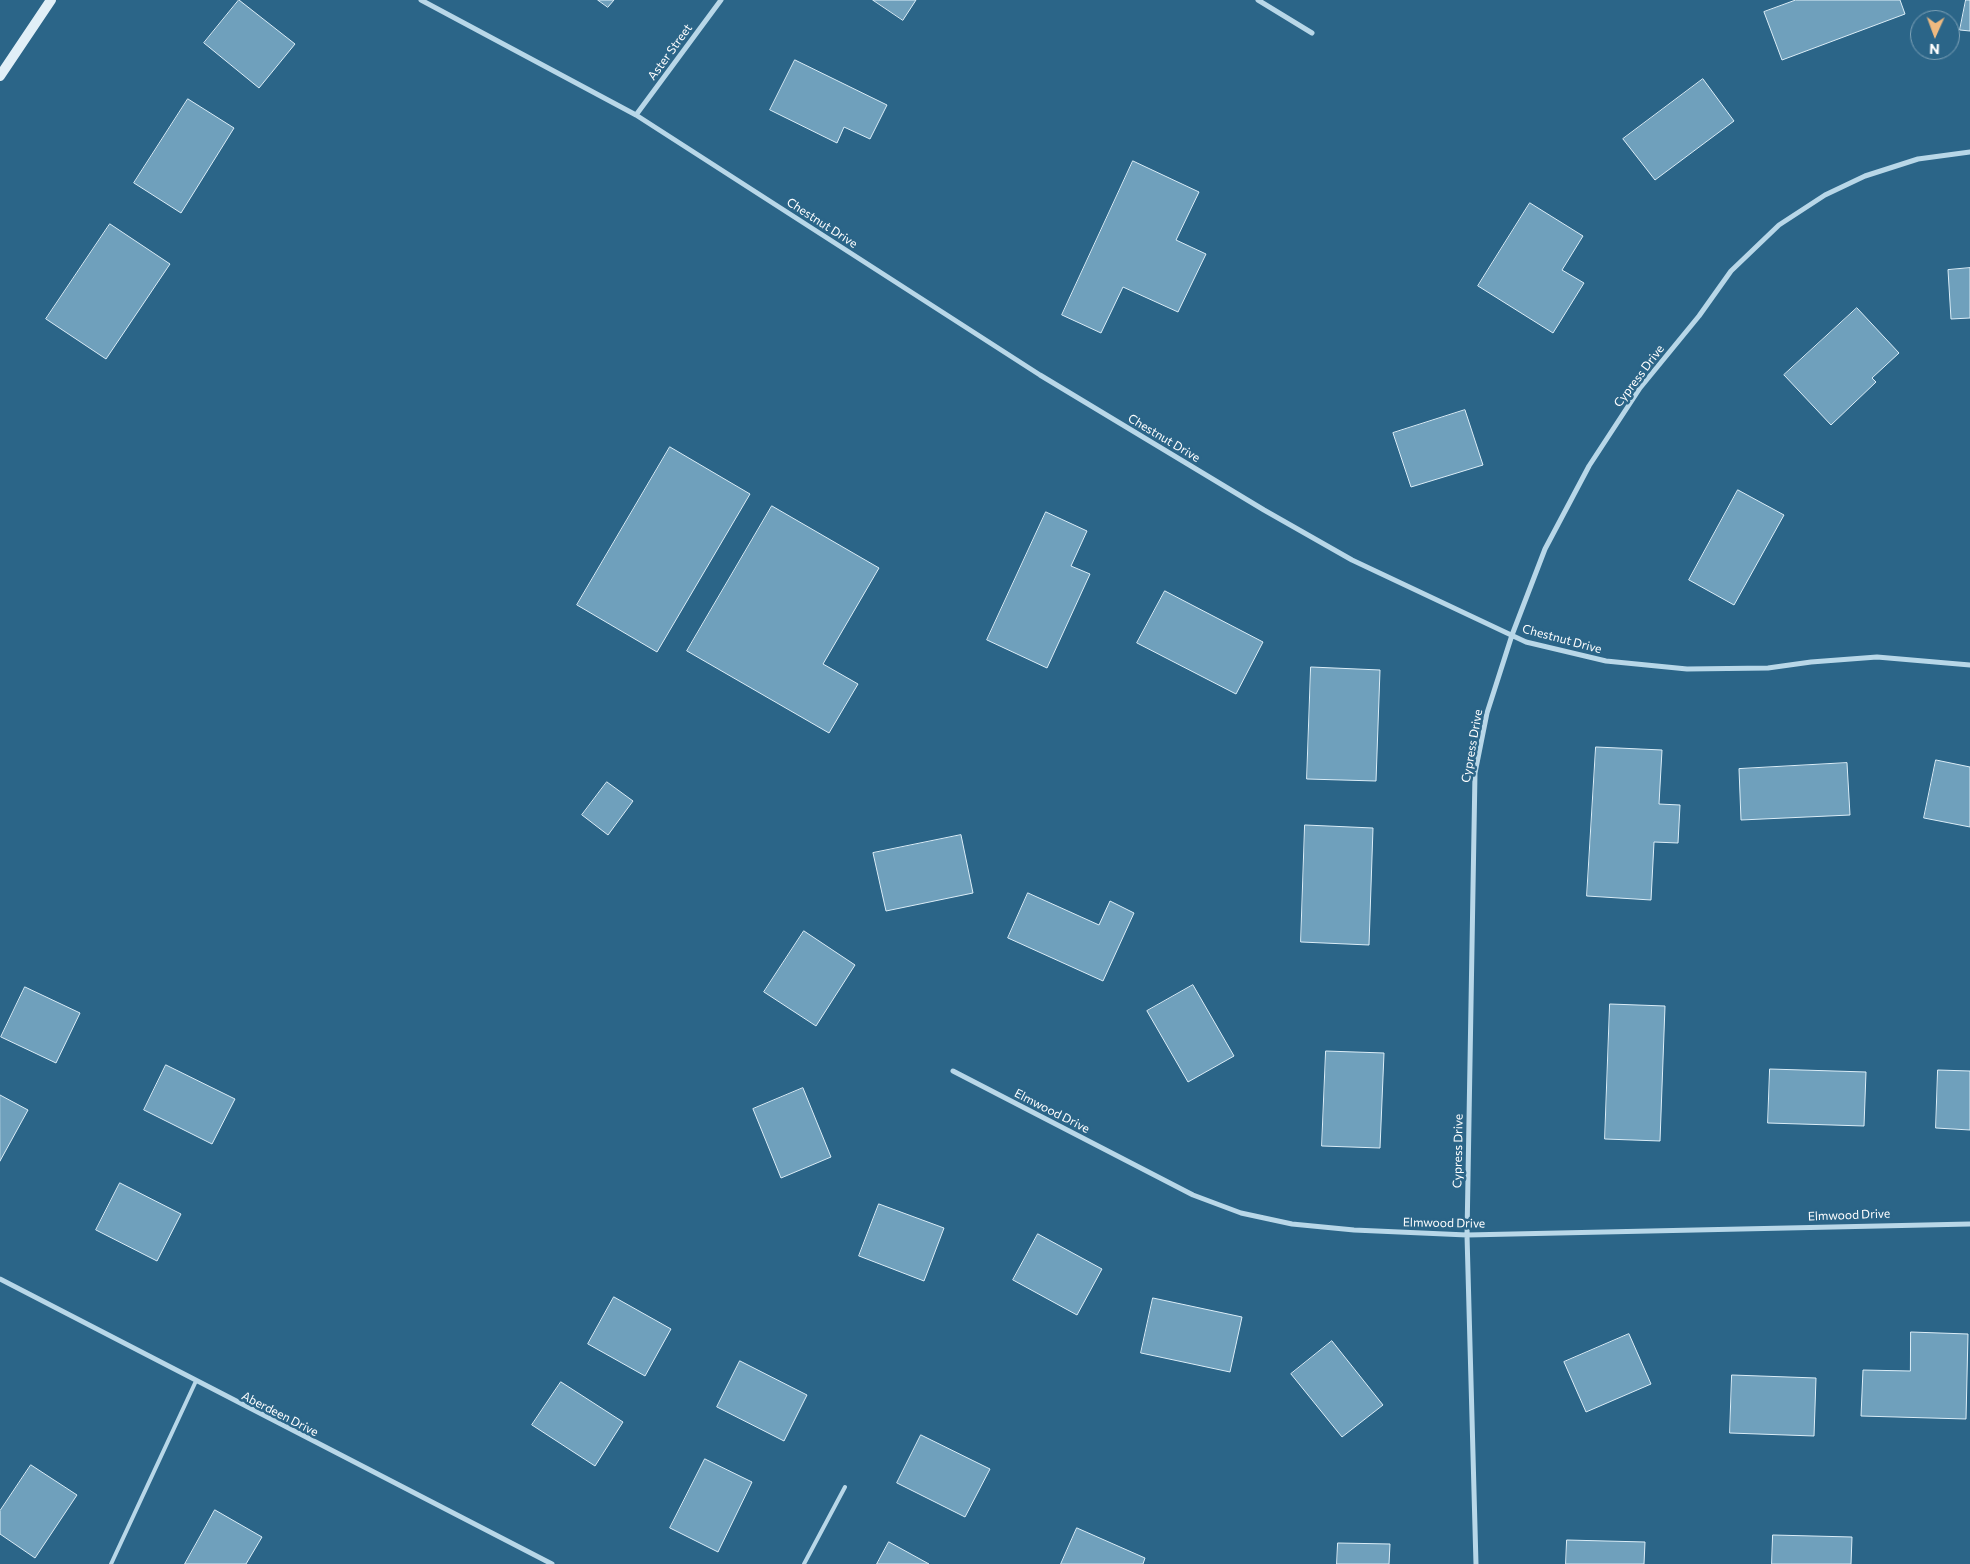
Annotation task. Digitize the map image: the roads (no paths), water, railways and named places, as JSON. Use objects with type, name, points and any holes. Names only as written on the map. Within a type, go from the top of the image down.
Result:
[{"type":"main road","points":[[0,76],[51,0]]},
{"type":"street","name":"Chestnut Drive","points":[[421,0],[636,115],[1040,375],[1264,510],[1352,560],[1526,642],[1606,661],[1686,669],[1768,668],[1811,662],[1877,657],[1970,665]]},
{"type":"street","name":"Aster Street","points":[[636,115],[721,0]]},
{"type":"street","points":[[1258,0],[1312,33]]},
{"type":"street","name":"Cypress Drive","points":[[1476,1564],[1467,1235],[1475,773],[1487,712],[1512,635],[1546,548],[1589,466],[1640,388],[1699,316],[1731,271],[1779,225],[1825,195],[1865,176],[1918,159],[1970,152]]},
{"type":"street","name":"Elmwood Drive","points":[[953,1071],[1193,1195],[1241,1213],[1292,1224],[1328,1228],[1467,1235],[1970,1224]]},
{"type":"street","name":"Aberdeen Drive","points":[[0,1280],[552,1564]]},
{"type":"lane","points":[[112,1564],[196,1381]]},
{"type":"lane","points":[[804,1564],[845,1487]]}]
